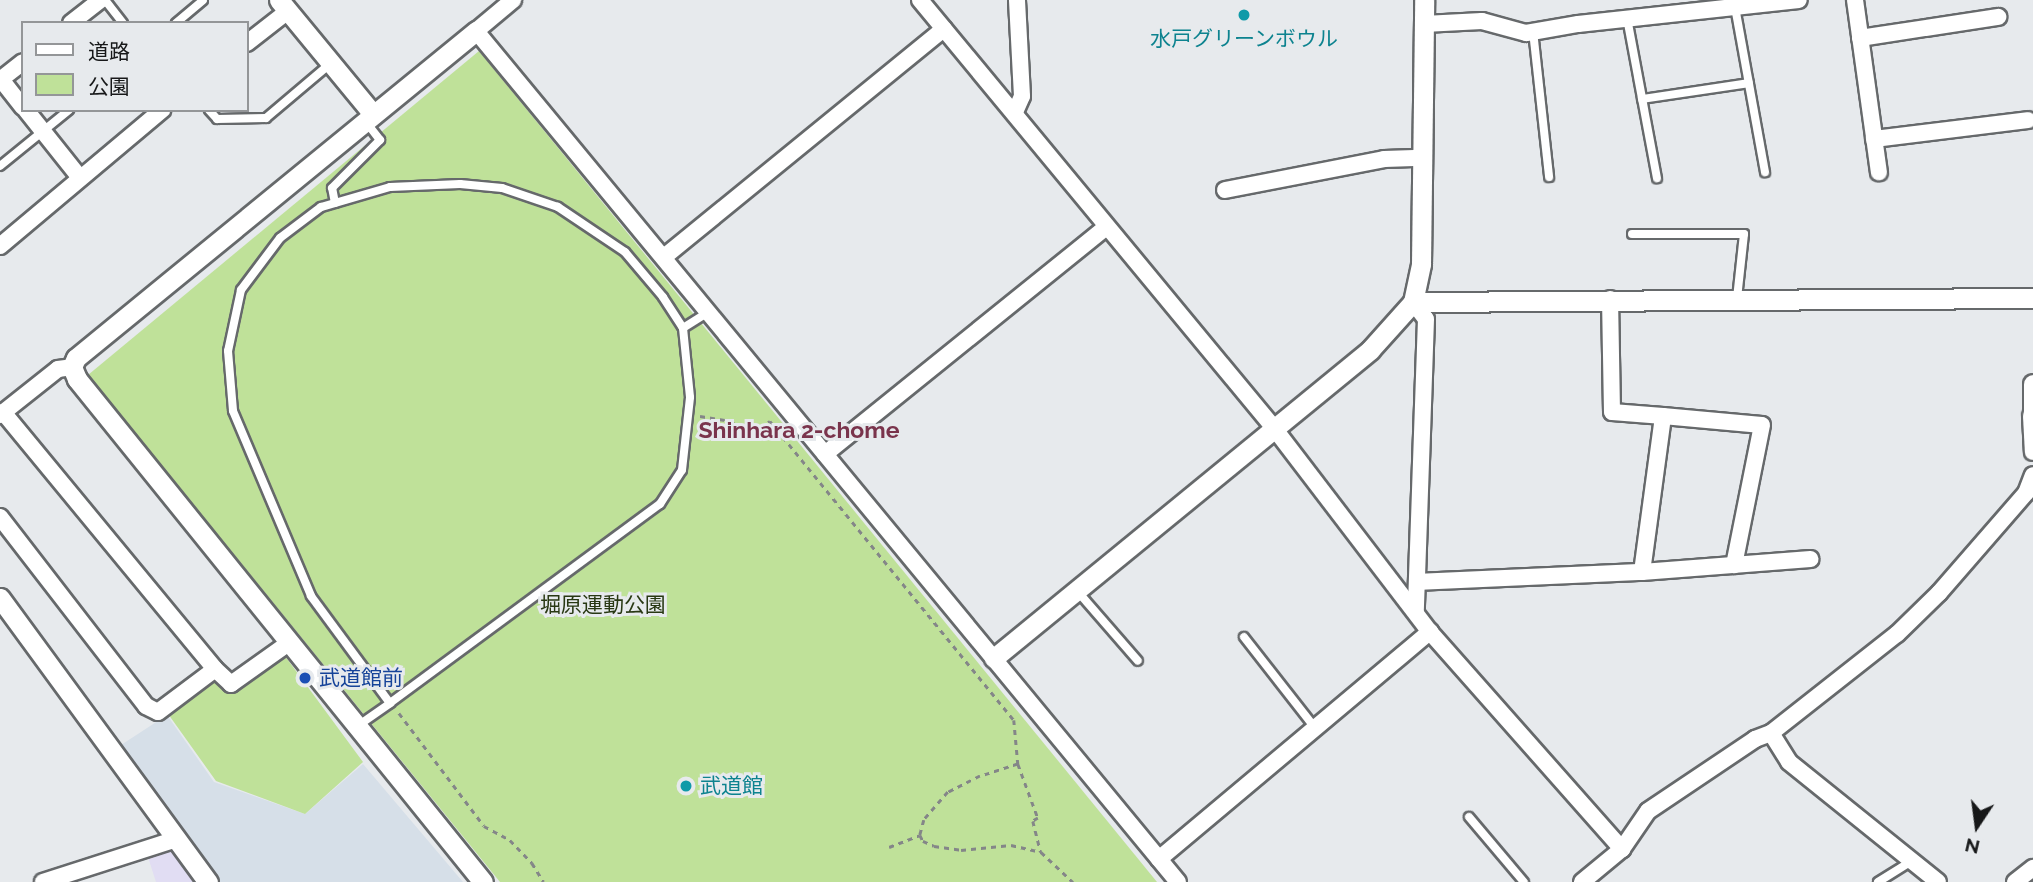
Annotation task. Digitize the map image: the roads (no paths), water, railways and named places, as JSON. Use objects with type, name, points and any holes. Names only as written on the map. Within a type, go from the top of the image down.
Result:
[{"type":"street","points":[[74,21],[102,0]]},
{"type":"street","points":[[483,882],[77,379],[72,367],[76,358],[513,0]]},
{"type":"street","points":[[920,0],[1274,428],[1430,632],[1622,849]]},
{"type":"street","points":[[1015,112],[1022,96],[1017,0]]},
{"type":"street","points":[[994,658],[1370,350],[1413,302],[1421,264],[1424,0]]},
{"type":"street","points":[[1424,24],[1482,21],[1526,33],[1689,6],[1735,7],[1799,0]]},
{"type":"street","points":[[1855,0],[1879,172]]},
{"type":"street","points":[[248,42],[284,6],[331,62],[369,117]]},
{"type":"street","points":[[1860,38],[1998,18]]},
{"type":"street","points":[[664,257],[944,29]]},
{"type":"street","points":[[476,31],[1178,882]]},
{"type":"street","points":[[21,63],[0,79],[21,104]]},
{"type":"street","points":[[27,112],[80,178]]},
{"type":"street","points":[[0,246],[160,112]]},
{"type":"street","points":[[1874,139],[2028,120]]},
{"type":"street","points":[[1224,190],[1384,159],[1422,158]]},
{"type":"street","points":[[825,454],[1106,227]]},
{"type":"street","points":[[1413,302],[2033,298]]},
{"type":"street","points":[[1611,299],[1612,412],[1762,425],[1734,565]]},
{"type":"street","points":[[1413,302],[1426,319],[1416,612]]},
{"type":"street","points":[[72,367],[58,369],[2,413],[215,669],[231,684],[290,642]]},
{"type":"street","points":[[2033,384],[2033,452]]},
{"type":"street","points":[[1642,572],[1662,416]]},
{"type":"street","points":[[1582,882],[1622,849],[1648,811],[1755,738],[1771,733],[1897,634],[1939,593],[2026,493],[2033,475]]},
{"type":"street","points":[[0,517],[146,706],[158,712],[215,669]]},
{"type":"street","points":[[1418,582],[1642,572],[1810,559]]},
{"type":"street","points":[[0,598],[208,882]]},
{"type":"street","points":[[1159,859],[1430,632]]},
{"type":"street","points":[[1771,733],[1789,762],[1938,882]]},
{"type":"street","points":[[43,882],[177,839]]},
{"type":"street","points":[[2015,882],[2033,868]]},
{"type":"lane","points":[[102,0],[121,21]]},
{"type":"lane","points":[[178,21],[204,0]]},
{"type":"lane","points":[[1735,7],[1765,172]]},
{"type":"lane","points":[[1627,18],[1657,178]]},
{"type":"lane","points":[[1533,31],[1549,177]]},
{"type":"lane","points":[[211,112],[217,119],[266,118],[331,62]]},
{"type":"lane","points":[[1642,99],[1749,83]]},
{"type":"lane","points":[[0,166],[67,112]]},
{"type":"lane","points":[[335,203],[332,188],[380,140],[369,117]]},
{"type":"lane","points":[[356,727],[390,703],[660,504],[682,470],[690,397],[683,328],[663,297],[625,252],[558,207],[502,188],[460,184],[390,187],[321,207],[280,238],[241,290],[228,351],[233,411],[311,596],[390,703]]},
{"type":"lane","points":[[1632,234],[1744,234],[1737,299]]},
{"type":"lane","points":[[683,328],[709,312]]},
{"type":"lane","points":[[1076,589],[1138,661]]},
{"type":"lane","points":[[1244,637],[1315,728]]},
{"type":"lane","points":[[1469,817],[1524,882]]},
{"type":"lane","points":[[1878,882],[1911,861]]},
{"type":"place","name":"水戸グリーンボウル","points":[[1244,15]]},
{"type":"place","name":"武道館前","points":[[305,678]]},
{"type":"place","name":"武道館","points":[[686,786]]},
{"type":"district","name":"Shinhara 2-chome","points":[[799,430]]},
{"type":"park label","name":"堀原運動公園","points":[[603,605]]}]
